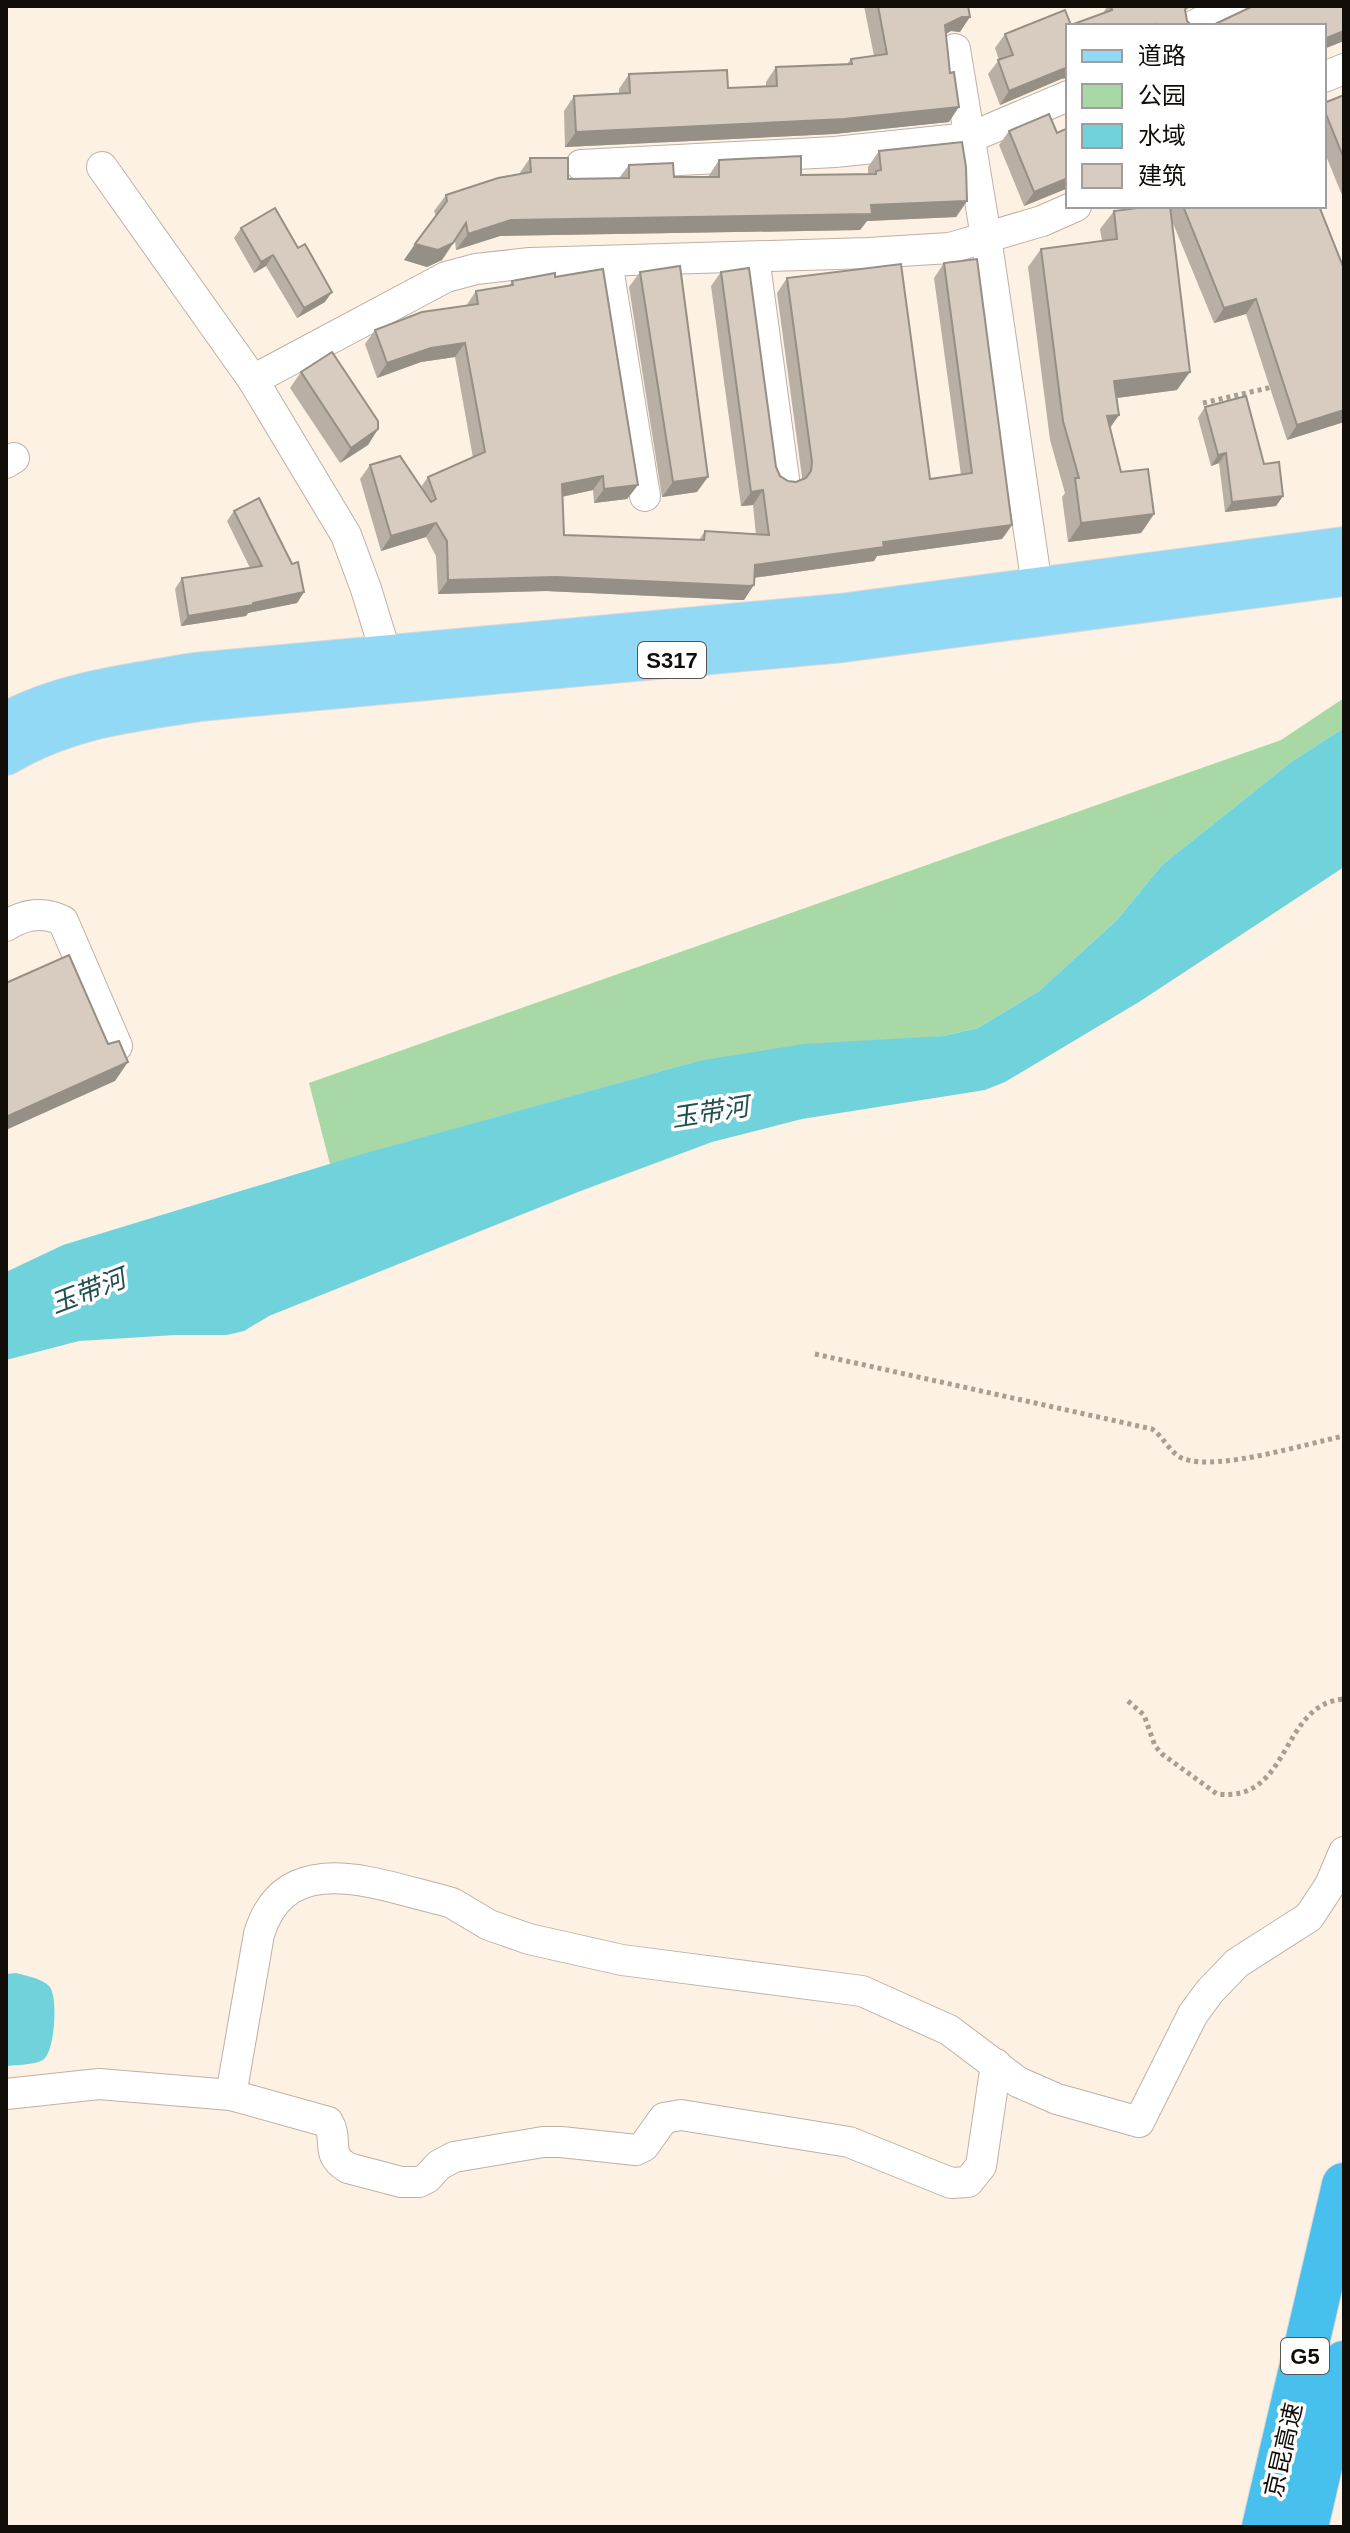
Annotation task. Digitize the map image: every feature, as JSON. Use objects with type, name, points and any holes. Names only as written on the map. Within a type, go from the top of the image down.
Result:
[{"type":"highway","name":"京昆高速","points":[[1264,2527],[1344,2185]]},
{"type":"highway","name":"京昆高速","points":[[1306,2527],[1344,2363]]},
{"type":"main road","name":"S317","points":[[6,721],[42,704],[94,688],[195,672],[754,622],[1344,546]]},
{"type":"main road","name":"S317","points":[[6,756],[75,724],[199,702],[829,645],[1344,577]]},
{"type":"street","points":[[1197,24],[1233,6]]},
{"type":"street","points":[[955,49],[1037,586]]},
{"type":"street","points":[[581,165],[835,152],[969,138],[1066,97]]},
{"type":"street","points":[[102,167],[253,380],[346,535],[386,654]]},
{"type":"street","points":[[253,380],[446,277],[500,266],[950,248],[1042,221],[1071,208]]},
{"type":"street","points":[[754,257],[784,479]]},
{"type":"street","points":[[607,261],[645,496]]},
{"type":"street","points":[[6,926],[18,918],[40,914],[63,921],[117,1046]]},
{"type":"street","points":[[231,2095],[265,1913],[287,1890],[327,1877],[442,1900],[489,1925],[529,1939],[622,1960],[862,1991],[949,2030],[1018,2082],[1057,2099],[1139,2122],[1193,2014],[1210,1991],[1237,1963],[1309,1917],[1330,1885],[1344,1852]]},
{"type":"street","points":[[6,2094],[99,2084],[231,2095],[328,2122],[333,2130],[332,2148],[340,2164],[401,2182],[419,2182],[454,2157],[543,2142],[636,2150],[644,2146],[664,2118],[681,2115],[849,2142],[960,2184],[968,2182],[981,2166],[996,2064]]},
{"type":"path","points":[[1203,403],[1268,388],[1282,381]]},
{"type":"path","points":[[815,1354],[1152,1429],[1161,1435],[1174,1453],[1182,1458],[1203,1462],[1225,1462],[1344,1436]]},
{"type":"path","points":[[1128,1701],[1144,1715],[1155,1746],[1162,1754],[1217,1794],[1227,1796],[1248,1792],[1266,1780],[1314,1710],[1322,1703],[1344,1699]]},
{"type":"green space","points":[[1344,698],[1344,728],[1291,762],[1162,865],[1117,920],[1039,991],[978,1028],[944,1036],[698,1061],[330,1164],[309,1083],[1281,740]]},
{"type":"water","name":"玉带河","points":[[1344,728],[1344,867],[1139,1002],[1005,1082],[985,1090],[802,1119],[712,1142],[578,1192],[269,1316],[244,1331],[227,1335],[79,1341],[6,1360],[6,1272],[63,1245],[359,1155],[698,1061],[804,1044],[944,1036],[978,1028],[1039,991],[1117,920],[1162,865],[1291,762]]},
{"type":"water","points":[[16,1973],[39,1979],[50,1987],[54,2002],[54,2025],[50,2047],[43,2060],[6,2066],[6,1974]]},
{"type":"building","points":[[878,6],[968,6],[970,17],[962,17],[945,25],[950,73],[954,72],[959,107],[844,119],[576,132],[574,96],[630,93],[629,74],[727,70],[728,88],[777,86],[776,67],[852,64],[851,59],[887,54]]},
{"type":"building","points":[[1111,6],[1187,6],[1185,10],[1190,24],[1074,24],[1112,10]]},
{"type":"building","points":[[1253,6],[1344,6],[1344,31],[1326,38],[1326,24],[1215,24]]},
{"type":"building","points":[[1065,10],[1071,24],[1066,24],[1066,68],[1009,91],[998,60],[1013,55],[1005,34]]},
{"type":"building","points":[[1344,95],[1344,159],[1326,114],[1326,102]]},
{"type":"building","points":[[1049,114],[1057,133],[1066,129],[1066,179],[1034,192],[1009,131]]},
{"type":"building","points":[[962,142],[967,201],[871,205],[872,214],[511,220],[468,234],[466,223],[453,243],[438,250],[415,244],[447,201],[446,195],[498,178],[531,172],[530,158],[568,158],[568,179],[629,178],[629,165],[673,163],[674,177],[719,177],[719,160],[801,156],[801,175],[876,174],[881,170],[879,151]]},
{"type":"building","points":[[275,208],[298,248],[305,244],[332,292],[304,308],[273,255],[261,262],[241,228]]},
{"type":"building","points":[[1170,208],[1190,372],[1114,381],[1119,415],[1107,416],[1121,472],[1148,469],[1154,514],[1081,523],[1075,478],[1079,478],[1063,421],[1041,249],[1117,239],[1114,211]]},
{"type":"building","points":[[1184,208],[1320,208],[1344,269],[1344,410],[1297,425],[1256,299],[1224,308]]},
{"type":"building","points":[[977,259],[1012,525],[883,542],[884,547],[755,565],[754,585],[750,586],[556,577],[448,580],[447,541],[436,523],[391,536],[370,465],[400,456],[431,502],[436,499],[428,477],[485,452],[465,343],[431,348],[387,363],[375,330],[422,312],[478,304],[476,291],[513,285],[512,281],[603,269],[638,485],[604,489],[603,476],[562,484],[564,535],[704,540],[705,531],[769,535],[763,490],[751,492],[721,272],[749,268],[776,467],[780,476],[796,482],[806,478],[812,462],[787,278],[901,264],[930,479],[972,473],[944,263]]},
{"type":"building","points":[[680,266],[708,477],[673,482],[640,272]]},
{"type":"building","points":[[332,352],[378,421],[378,429],[351,448],[301,372]]},
{"type":"building","points":[[1246,396],[1264,464],[1279,462],[1283,496],[1232,502],[1226,453],[1218,455],[1205,407]]},
{"type":"building","points":[[259,498],[292,564],[298,562],[304,592],[188,616],[182,578],[262,566],[234,511]]},
{"type":"building","points":[[69,955],[108,1044],[119,1041],[128,1062],[6,1117],[6,983]]}]
